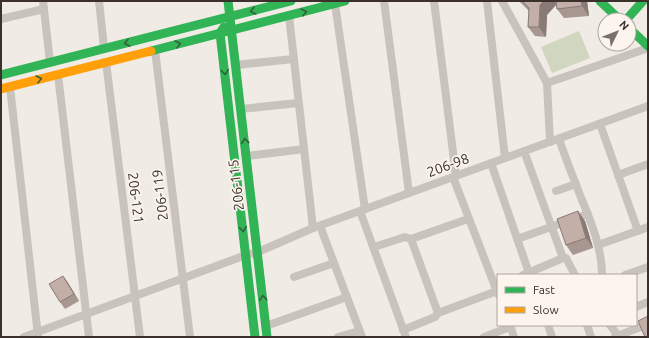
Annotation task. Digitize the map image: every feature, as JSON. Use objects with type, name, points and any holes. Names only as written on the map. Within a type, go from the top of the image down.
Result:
[{"type":"street","points":[[99,1],[104,48]]},
{"type":"street","name":"206-115","points":[[228,1],[267,337]]},
{"type":"street","points":[[1,75],[287,1]]},
{"type":"street","points":[[38,334],[6,88],[345,1]]},
{"type":"street","points":[[384,1],[409,193]]},
{"type":"street","points":[[335,4],[363,210],[374,247],[405,333],[435,317],[438,313],[497,289],[468,219],[454,177],[434,1]]},
{"type":"street","points":[[486,1],[504,158]]},
{"type":"street","points":[[502,1],[547,83],[550,142]]},
{"type":"street","points":[[600,1],[612,12]]},
{"type":"street","points":[[633,12],[643,1]]},
{"type":"street","points":[[1,20],[43,5],[50,62]]},
{"type":"street","points":[[220,33],[230,16]]},
{"type":"street","points":[[289,16],[298,103],[316,227],[334,263],[360,334],[338,337]]},
{"type":"street","name":"206-115","points":[[220,33],[254,337]]},
{"type":"street","points":[[547,83],[648,47],[637,36]]},
{"type":"street","name":"206-119","points":[[155,50],[190,337]]},
{"type":"street","points":[[236,65],[293,59]]},
{"type":"street","name":"206-121","points":[[106,62],[140,337]]},
{"type":"street","points":[[58,75],[89,337]]},
{"type":"street","points":[[241,109],[298,103]]},
{"type":"street","name":"206-98","points":[[24,337],[38,334],[86,313],[258,252],[316,227],[648,106]]},
{"type":"street","points":[[600,124],[638,231]]},
{"type":"street","points":[[559,139],[588,214],[598,245],[602,264],[602,274]]},
{"type":"street","points":[[246,156],[304,149]]},
{"type":"street","points":[[524,151],[551,227],[574,274]]},
{"type":"street","points":[[491,163],[517,239],[526,274],[566,259]]},
{"type":"street","points":[[618,175],[648,164]]},
{"type":"street","points":[[556,191],[576,184]]},
{"type":"street","points":[[517,239],[588,214]]},
{"type":"street","points":[[374,247],[405,237],[411,239],[468,219]]},
{"type":"street","points":[[598,245],[648,227]]},
{"type":"street","points":[[411,239],[438,313]]},
{"type":"street","points":[[294,277],[334,263]]},
{"type":"street","points":[[628,274],[648,267]]},
{"type":"street","points":[[266,326],[347,297]]},
{"type":"street","points":[[637,306],[648,302]]},
{"type":"street","points":[[611,326],[617,337],[648,324]]},
{"type":"street","points":[[484,337],[510,326],[514,337]]},
{"type":"street","points":[[548,326],[552,337]]},
{"type":"street","points":[[586,326],[591,337]]},
{"type":"green space","points":[[579,31],[590,58],[552,73],[541,47]]},
{"type":"building","points":[[522,1],[544,1],[540,5],[539,27],[528,27],[529,8]]},
{"type":"building","points":[[556,1],[581,1],[582,6],[557,9]]},
{"type":"building","points":[[578,211],[586,238],[566,245],[557,219]]},
{"type":"building","points":[[63,276],[74,294],[60,302],[49,284]]},
{"type":"building","points":[[648,316],[648,337],[645,337],[638,321]]},
{"type":"traffic: fast","points":[[228,1],[267,337]]},
{"type":"traffic: fast","points":[[1,75],[291,1]]},
{"type":"traffic: fast","points":[[151,51],[345,1]]},
{"type":"traffic: fast","points":[[600,1],[612,12]]},
{"type":"traffic: fast","points":[[633,12],[643,1]]},
{"type":"traffic: fast","points":[[224,27],[220,33],[255,337]]},
{"type":"traffic: fast","points":[[637,36],[648,46]]},
{"type":"traffic: slow","points":[[1,89],[151,51]]}]
